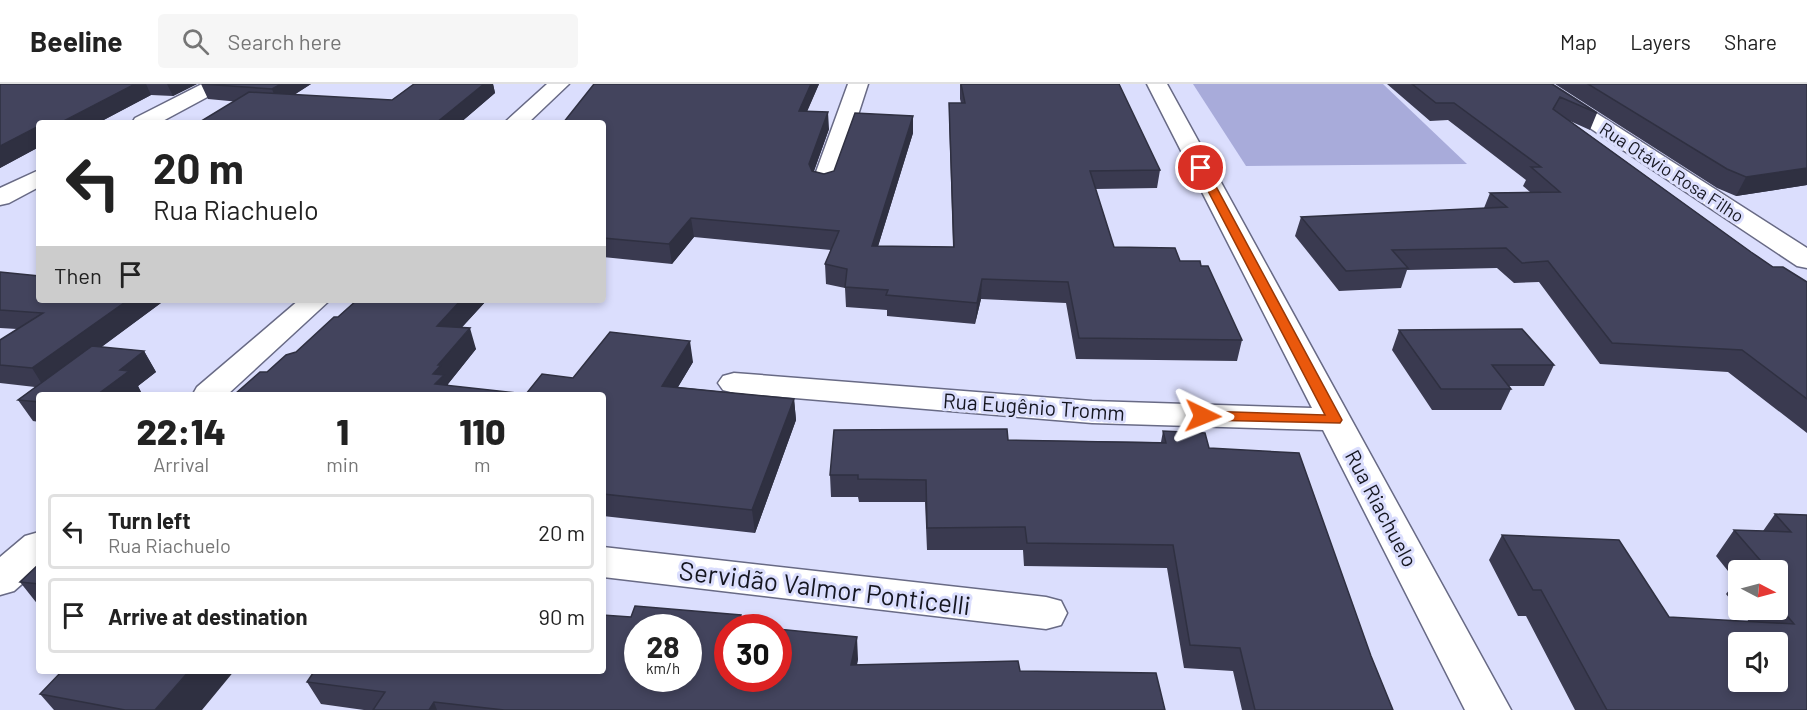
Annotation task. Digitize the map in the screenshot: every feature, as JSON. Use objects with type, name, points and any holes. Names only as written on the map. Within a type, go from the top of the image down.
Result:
[{"type":"street","points":[[149,120],[217,84]]},
{"type":"street","points":[[518,120],[559,84]]},
{"type":"street","points":[[824,183],[858,84]]},
{"type":"street","name":"Rua Riachuelo","points":[[1156,84],[1488,710]]},
{"type":"street","name":"Rua Otávio Rosa Filho","points":[[1537,84],[1807,260]]},
{"type":"street","points":[[0,198],[36,179]]},
{"type":"street","points":[[211,392],[313,303]]},
{"type":"street","name":"Rua Eugênio Tromm","points":[[734,383],[1092,412],[1335,420]]},
{"type":"street","points":[[0,580],[36,549]]},
{"type":"street","name":"Servidão Valmor Ponticelli","points":[[606,562],[1046,613]]},
{"type":"shaded area","points":[[1193,84],[1383,84],[1467,164],[1246,166]]},
{"type":"building","points":[[0,84],[135,84],[66,120],[36,120],[36,128],[0,146]]},
{"type":"building","points":[[202,84],[281,84],[272,89]]},
{"type":"building","points":[[414,84],[484,84],[440,120],[203,120],[249,92],[392,100]]},
{"type":"building","points":[[594,84],[811,84],[799,111],[828,112],[809,164],[812,171],[824,174],[834,171],[855,113],[913,116],[872,246],[954,247],[949,103],[965,103],[961,84],[1119,84],[1160,170],[1090,171],[1114,247],[1175,248],[1180,261],[1200,261],[1201,266],[1208,266],[1242,340],[1079,338],[1068,282],[982,279],[977,303],[886,295],[888,290],[845,287],[847,269],[825,264],[839,231],[691,218],[669,244],[606,238],[606,120],[565,120]]},
{"type":"building","points":[[1412,84],[1552,84],[1597,113],[1560,97],[1553,109],[1773,267],[1783,267],[1807,282],[1807,399],[1742,350],[1612,343],[1548,261],[1522,263],[1506,248],[1392,250],[1408,268],[1346,271],[1301,217],[1507,207],[1490,193],[1560,192],[1531,167],[1541,167],[1454,103],[1436,103]]},
{"type":"building","points":[[1588,84],[1807,84],[1807,168],[1746,177],[1727,169]]},
{"type":"building","points":[[0,272],[36,276],[36,303],[124,303],[32,368],[0,365],[0,340],[43,313],[0,310]]},
{"type":"building","points":[[354,303],[458,303],[437,326],[470,328],[438,365],[441,365],[433,374],[444,375],[435,384],[508,392],[237,392],[260,372],[267,372],[286,355],[296,352],[334,317],[338,317]]},
{"type":"building","points":[[1522,329],[1554,365],[1492,365],[1511,389],[1441,389],[1399,330]]},
{"type":"building","points":[[610,332],[690,341],[662,386],[794,399],[752,510],[606,494],[606,392],[528,392],[542,374],[573,378]]},
{"type":"building","points":[[92,346],[144,351],[120,370],[129,371],[101,392],[36,392],[36,402],[18,400]]},
{"type":"building","points":[[1007,429],[1008,440],[1166,443],[1163,431],[1205,433],[1209,448],[1299,453],[1371,656],[1393,710],[1255,710],[1240,648],[1190,645],[1173,545],[1027,543],[1025,527],[927,528],[926,480],[858,479],[858,475],[830,475],[834,430]]},
{"type":"building","points":[[1775,514],[1807,515],[1807,710],[1607,710],[1541,590],[1533,590],[1502,535],[1619,540],[1669,617],[1794,624],[1788,617],[1788,560],[1760,560],[1734,530],[1791,532]]},
{"type":"building","points":[[36,567],[36,584],[20,582]]},
{"type":"building","points":[[635,606],[729,614],[714,614],[714,692],[792,692],[792,630],[857,637],[851,665],[1018,661],[1020,671],[1156,673],[1165,710],[504,710],[434,702],[429,710],[373,710],[385,692],[307,682],[312,674],[606,674],[606,615],[624,616],[624,692],[702,692],[702,614],[632,614]]},
{"type":"building","points":[[59,674],[186,674],[155,710],[125,710],[40,694]]},
{"type":"route","points":[[1201,168],[1335,420],[1203,416]]}]
